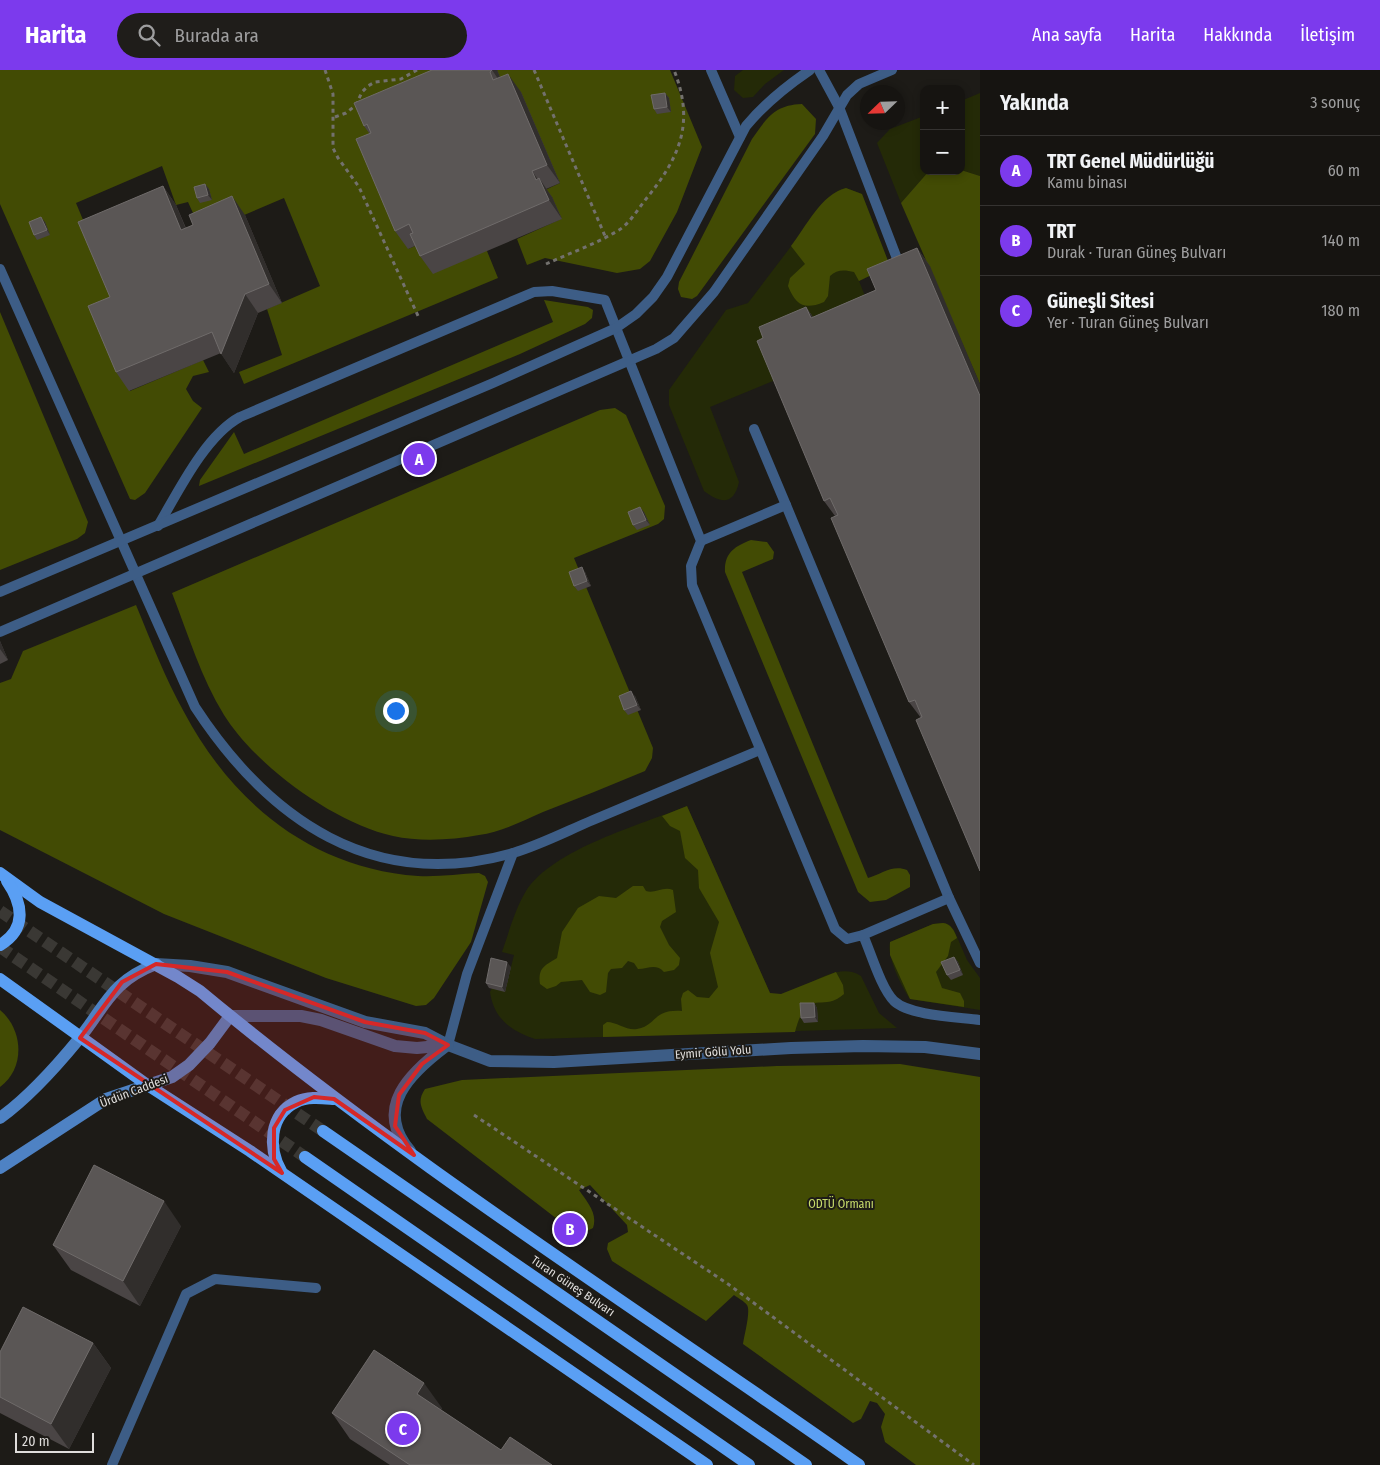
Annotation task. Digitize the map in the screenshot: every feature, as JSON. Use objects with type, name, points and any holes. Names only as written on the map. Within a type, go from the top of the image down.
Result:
[{"type":"main road","points":[[0,945],[9,940],[20,917],[17,899],[2,874]]},
{"type":"main road","points":[[2,874],[40,902],[156,964],[200,991],[334,1099],[576,1271],[859,1465]]},
{"type":"main road","points":[[0,1118],[26,1097],[80,1038],[111,994],[122,982],[138,971],[156,964]]},
{"type":"main road","points":[[0,979],[146,1084],[282,1174],[707,1465]]},
{"type":"main road","name":"Ürdün Caddesi","points":[[0,1168],[106,1099],[146,1084],[172,1077],[190,1065],[210,1043],[230,1016]]},
{"type":"main road","points":[[282,1174],[274,1158],[272,1143],[274,1128],[279,1117],[284,1110],[297,1101],[314,1097],[334,1099]]},
{"type":"main road","name":"Turan Güneş Bulvarı","points":[[323,1131],[806,1465]]},
{"type":"main road","points":[[305,1157],[749,1465]]},
{"type":"street","name":"Eymir Gölü Yolu","points":[[156,964],[190,966],[227,972],[366,1022],[425,1032],[448,1045],[490,1060],[554,1062],[791,1048],[863,1046],[925,1047],[980,1054]]},
{"type":"street","points":[[230,1016],[301,1016],[321,1020],[395,1046],[417,1048],[448,1045]]},
{"type":"street","points":[[414,1155],[402,1142],[395,1126],[395,1110],[398,1095],[422,1064],[448,1045]]},
{"type":"lane","points":[[713,70],[740,137]]},
{"type":"lane","points":[[0,592],[493,383],[616,328],[636,314],[654,297],[740,137],[762,106],[779,90],[810,70]]},
{"type":"lane","points":[[819,70],[838,107],[902,270]]},
{"type":"lane","points":[[0,632],[629,362],[674,338],[714,292],[823,136],[838,107],[847,95],[859,84],[892,70]]},
{"type":"lane","points":[[0,269],[196,707],[217,741],[243,771],[268,796],[314,830],[354,850],[395,861],[426,864],[460,863],[513,853],[760,750]]},
{"type":"lane","points":[[158,526],[207,447],[229,423],[240,417],[534,292],[552,290],[605,300],[701,541],[691,566],[692,585],[835,929],[847,939],[863,935],[949,898]]},
{"type":"lane","points":[[754,429],[949,898],[980,963]]},
{"type":"lane","points":[[701,541],[786,505]]},
{"type":"lane","points":[[448,1045],[467,974],[513,853]]},
{"type":"lane","points":[[863,935],[886,990],[900,1006],[934,1014],[980,1020]]},
{"type":"lane","points":[[112,1465],[186,1294],[215,1279],[316,1288]]},
{"type":"path","points":[[324,70],[331,84],[335,117],[332,137],[338,158],[359,188],[418,318]]},
{"type":"path","points":[[335,117],[356,105],[362,92],[375,82],[401,79],[418,70]]},
{"type":"path","points":[[534,70],[605,236]]},
{"type":"path","points":[[546,264],[625,225],[664,177],[676,155],[684,128],[680,91],[674,70]]},
{"type":"path","points":[[474,1115],[728,1284],[974,1465]]},
{"type":"highlighted area","points":[[156,964],[227,972],[365,1022],[425,1033],[448,1045],[422,1064],[399,1095],[395,1126],[414,1155],[334,1099],[314,1097],[285,1110],[274,1128],[274,1159],[282,1173],[80,1038],[122,982]]},
{"type":"green space","points":[[0,70],[488,70],[408,249],[422,243],[487,251],[498,278],[244,384],[239,372],[282,355],[267,309],[320,286],[284,198],[202,233],[188,202],[176,205],[162,166],[76,203],[123,316],[130,391],[203,360],[209,372],[193,376],[186,389],[193,401],[202,408],[145,493],[135,500],[130,499],[0,204]]},
{"type":"green space","points":[[497,70],[670,70],[702,147],[677,212],[650,261],[640,269],[617,273],[545,258],[527,265],[517,239],[561,219],[552,197],[545,190],[560,183],[506,98]]},
{"type":"green space","points":[[743,70],[784,70],[765,84],[753,97],[743,98],[734,90],[735,76]]},
{"type":"green space","points":[[980,93],[980,176],[965,171],[965,99]]},
{"type":"green space","points":[[802,104],[816,119],[815,134],[697,296],[692,299],[681,297],[678,289],[679,282],[752,139],[772,114],[784,107]]},
{"type":"green space","points":[[920,118],[920,175],[926,175],[901,203],[877,143],[889,130],[905,130],[905,123]]},
{"type":"green space","points":[[965,171],[980,176],[980,384],[901,203],[926,175],[965,175]]},
{"type":"green space","points":[[846,188],[862,194],[890,266],[859,281],[873,316],[778,379],[710,407],[739,482],[737,490],[730,498],[721,500],[716,498],[704,491],[669,405],[669,390],[726,310],[748,303],[827,199],[839,190]]},
{"type":"green space","points":[[846,188],[862,194],[890,266],[859,281],[854,272],[835,272],[830,276],[828,296],[824,302],[806,306],[794,298],[788,286],[790,278],[805,264],[791,246],[822,204],[837,191]]},
{"type":"green space","points":[[544,300],[588,307],[593,310],[592,318],[585,324],[520,354],[199,486],[200,480],[234,432],[244,454],[553,322]]},
{"type":"green space","points":[[0,312],[88,522],[85,533],[77,539],[0,570]]},
{"type":"green space","points":[[615,408],[626,415],[665,506],[664,519],[658,524],[574,558],[653,748],[652,758],[645,771],[512,826],[479,835],[425,840],[393,836],[346,819],[298,790],[256,754],[224,715],[208,686],[172,593],[600,410]]},
{"type":"green space","points":[[751,540],[767,542],[774,552],[773,559],[742,572],[868,878],[897,868],[907,870],[910,875],[910,887],[886,900],[870,902],[858,892],[725,572],[726,560],[732,551]]},
{"type":"green space","points":[[136,605],[171,686],[204,745],[226,775],[252,802],[280,826],[310,845],[344,860],[380,870],[418,876],[479,873],[485,876],[488,882],[471,942],[434,998],[426,1005],[416,1006],[326,978],[164,914],[0,830],[0,683],[11,679],[23,651]]},
{"type":"green space","points":[[687,806],[770,993],[791,992],[826,976],[838,972],[850,972],[861,976],[879,1013],[897,1028],[535,1039],[518,1032],[505,1023],[495,1010],[490,992],[492,988],[505,991],[514,955],[502,952],[515,913],[526,891],[539,876],[576,851],[623,830]]},
{"type":"green space","points":[[687,806],[770,993],[781,994],[836,972],[843,985],[844,994],[829,1002],[816,1003],[805,1009],[795,1032],[603,1037],[603,1025],[607,1022],[633,1029],[644,1027],[665,1012],[682,1011],[681,999],[683,993],[688,990],[697,997],[709,998],[718,987],[710,953],[719,922],[699,888],[698,870],[685,858],[680,831],[670,826],[662,816]]},
{"type":"green space","points":[[633,886],[643,886],[649,892],[666,889],[673,890],[676,912],[662,921],[660,927],[669,945],[680,958],[679,965],[674,970],[664,972],[655,967],[638,969],[634,963],[628,961],[622,968],[611,969],[608,973],[606,992],[600,995],[590,992],[582,980],[561,982],[547,989],[540,984],[541,971],[557,958],[562,932],[578,908],[599,896],[616,898]]},
{"type":"green space","points":[[943,923],[952,928],[957,938],[951,942],[948,956],[936,972],[942,988],[960,993],[964,1001],[964,1007],[910,999],[890,955],[890,942],[933,924]]},
{"type":"green space","points":[[933,924],[948,924],[954,930],[967,960],[980,978],[980,1010],[910,999],[896,971],[890,955],[890,942]]},
{"type":"green space","points":[[0,1010],[13,1027],[18,1049],[14,1070],[0,1087]]},
{"type":"green space","name":"ODTÜ Ormanı","points":[[900,1064],[980,1077],[980,1465],[916,1465],[885,1442],[881,1427],[885,1414],[877,1403],[870,1401],[861,1419],[853,1423],[743,1344],[748,1308],[746,1304],[734,1295],[706,1321],[612,1261],[607,1249],[608,1243],[628,1232],[627,1225],[590,1185],[579,1190],[593,1213],[593,1228],[583,1233],[574,1232],[427,1119],[421,1104],[421,1097],[425,1089],[462,1080],[777,1066]]},
{"type":"building","points":[[432,70],[492,70],[490,72],[493,80],[508,74],[547,165],[532,171],[536,180],[539,178],[549,200],[420,256],[410,234],[413,233],[409,224],[395,231],[356,139],[371,133],[367,124],[364,126],[354,103]]},
{"type":"building","points":[[665,93],[667,107],[654,109],[651,95]]},
{"type":"building","points":[[205,184],[208,195],[197,198],[194,187]]},
{"type":"building","points":[[163,186],[181,230],[193,225],[189,215],[232,196],[269,284],[245,294],[221,354],[212,332],[116,372],[88,306],[110,297],[78,222]]},
{"type":"building","points":[[41,217],[47,230],[34,235],[29,222]]},
{"type":"building","points":[[917,248],[980,396],[980,871],[916,720],[922,717],[915,700],[909,702],[831,518],[838,515],[830,498],[824,501],[757,341],[763,338],[759,327],[806,307],[811,318],[876,290],[867,269]]},
{"type":"building","points":[[640,507],[646,520],[633,525],[628,512]]},
{"type":"building","points":[[582,567],[587,581],[574,586],[569,572]]},
{"type":"building","points":[[631,691],[637,705],[624,710],[619,696]]},
{"type":"building","points":[[954,957],[960,970],[947,975],[941,962]]},
{"type":"building","points":[[491,958],[507,962],[502,987],[486,983]]},
{"type":"building","points":[[800,1003],[814,1003],[815,1017],[801,1018]]},
{"type":"building","points":[[94,1165],[164,1201],[123,1281],[53,1245]]},
{"type":"building","points":[[23,1307],[93,1343],[51,1424],[0,1397],[0,1352]]},
{"type":"building","points":[[374,1350],[424,1383],[417,1394],[501,1450],[510,1437],[552,1465],[410,1465],[332,1413]]},
{"type":"tunnel","points":[[0,911],[323,1131]]},
{"type":"tunnel","points":[[0,947],[305,1157]]},
{"type":"place","name":"TRT Genel Müdürlüğü","points":[[419,459]]},
{"type":"place","name":"TRT","points":[[570,1229]]},
{"type":"place","name":"Güneşli Sitesi","points":[[403,1429]]}]
